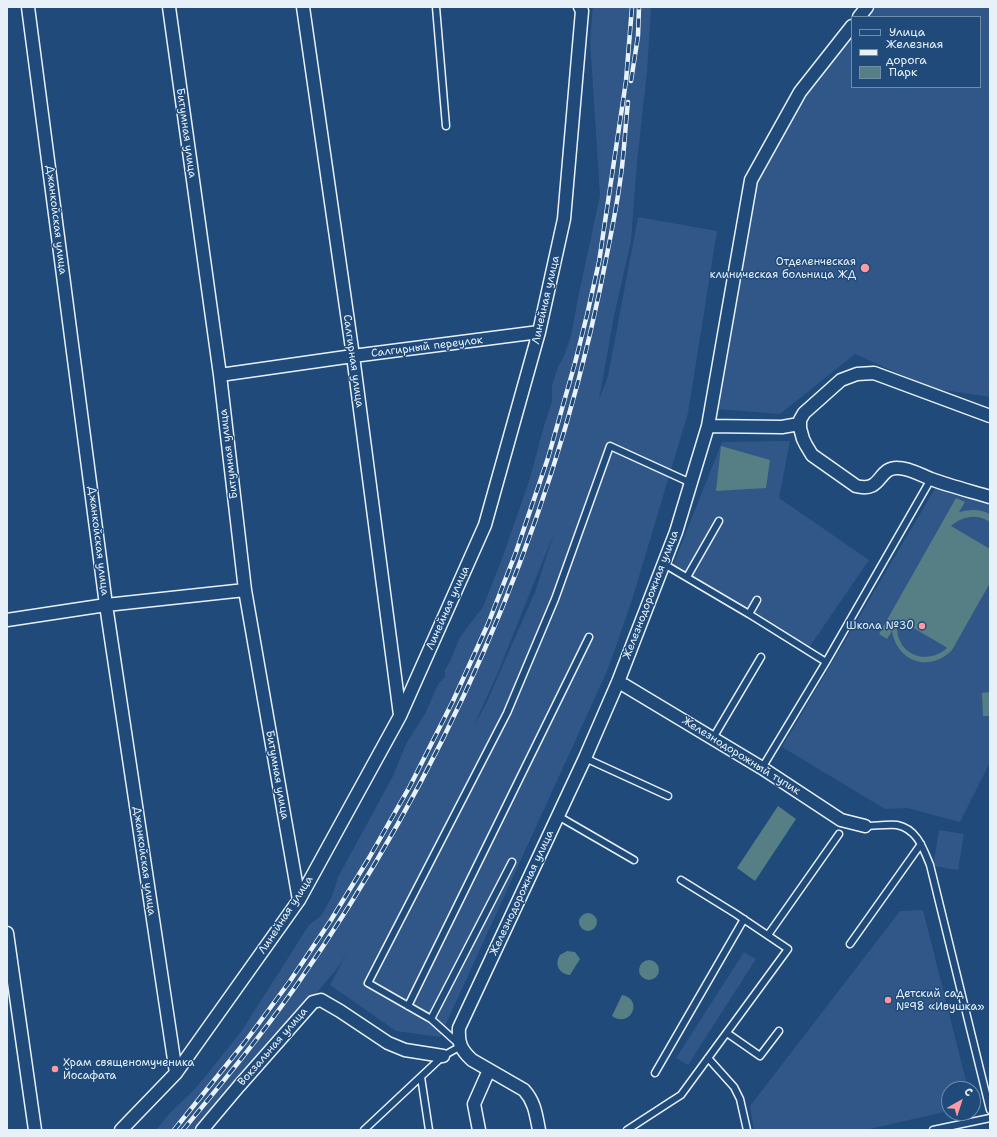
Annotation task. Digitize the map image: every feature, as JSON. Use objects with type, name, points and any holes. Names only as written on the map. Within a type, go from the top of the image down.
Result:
[{"type":"street","name":"Джанкойская улица","points":[[28,7],[106,605],[176,1073]]},
{"type":"street","name":"Битумная улица","points":[[169,7],[220,375],[245,590],[299,900]]},
{"type":"street","name":"Салгирная улица","points":[[304,7],[353,356],[400,716]]},
{"type":"street","name":"Линейная улица","points":[[121,1130],[176,1073],[299,900],[400,716],[485,525],[539,332],[564,219],[582,11],[580,7]]},
{"type":"street","points":[[860,16],[867,7]]},
{"type":"street","name":"Железнодорожная улица","points":[[461,1046],[459,1028],[585,758],[618,682],[676,532],[708,426],[751,180],[800,92],[851,27]]},
{"type":"street","name":"Салгирный переулок","points":[[220,375],[539,332]]},
{"type":"street","points":[[990,416],[874,372],[857,374],[841,380],[804,413],[799,424],[806,445],[812,455],[856,486],[863,488],[870,487],[876,484],[884,473],[896,467],[990,497]]},
{"type":"street","points":[[708,426],[782,426],[799,424]]},
{"type":"street","points":[[7,620],[106,605],[245,590]]},
{"type":"street","name":"Железнодорожный тупик","points":[[618,682],[624,684],[762,768],[841,820],[865,826]]},
{"type":"street","points":[[7,933],[35,1130]]},
{"type":"street","name":"Вокзальная улица","points":[[207,1128],[239,1086],[313,1002],[321,1000],[388,1043],[405,1050],[443,1056]]},
{"type":"street","points":[[461,1046],[472,1060],[524,1090],[530,1096],[539,1130]]},
{"type":"street","points":[[479,1130],[474,1104],[489,1070]]},
{"type":"lane","points":[[436,7],[446,126]]},
{"type":"lane","points":[[364,1130],[443,1056],[461,1046],[431,1019],[368,983],[507,713],[555,599],[610,446],[690,483]]},
{"type":"lane","points":[[762,768],[826,662],[931,479]]},
{"type":"lane","points":[[686,578],[719,521]]},
{"type":"lane","points":[[664,564],[749,614],[826,662]]},
{"type":"lane","points":[[749,614],[757,600]]},
{"type":"lane","points":[[408,1006],[589,637]]},
{"type":"lane","points":[[713,738],[761,657]]},
{"type":"lane","points":[[585,758],[668,796]]},
{"type":"lane","points":[[558,816],[634,860]]},
{"type":"lane","points":[[865,826],[897,825],[913,832],[921,844],[930,864],[990,1110]]},
{"type":"lane","points":[[768,935],[839,834]]},
{"type":"lane","points":[[850,944],[921,844]]},
{"type":"lane","points":[[431,1019],[512,862]]},
{"type":"lane","points":[[627,1130],[681,1095],[788,949],[744,919],[681,880]]},
{"type":"lane","points":[[656,1073],[744,919]]},
{"type":"lane","points":[[726,1033],[760,1056],[779,1031]]},
{"type":"lane","points":[[708,1058],[734,1087],[740,1099],[748,1130]]},
{"type":"lane","points":[[421,1077],[430,1130]]},
{"type":"lane","points":[[933,1130],[990,1118]]},
{"type":"shaded area","points":[[593,7],[651,7],[647,72],[637,162],[631,241],[614,316],[599,400],[608,376],[638,217],[717,231],[688,413],[632,600],[608,669],[440,1037],[396,1031],[330,985],[347,953],[339,966],[308,1003],[197,1130],[156,1130],[170,1113],[195,1089],[241,1032],[309,925],[321,916],[332,896],[338,877],[393,776],[406,744],[426,712],[438,684],[445,677],[445,670],[460,637],[483,607],[503,556],[529,481],[552,401],[552,385],[571,335],[600,196],[590,40]],"holes":[[[554,533],[535,592],[485,706],[473,727],[497,675]]]},
{"type":"shaded area","name":"Отделенческая клиническая больница ЖД","points":[[876,7],[990,7],[990,397],[930,388],[855,354],[780,414],[717,409],[755,183],[771,151],[808,93],[851,39],[851,88],[981,88],[981,16],[870,16]]},
{"type":"shaded area","points":[[790,441],[779,498],[869,560],[806,652],[670,573],[722,442]]},
{"type":"shaded area","name":"Школа №30","points":[[936,487],[990,505],[990,762],[960,822],[907,808],[885,809],[782,747]]},
{"type":"shaded area","points":[[939,830],[964,834],[958,870],[933,866]]},
{"type":"shaded area","name":"Детский сад №98 «Ивушка»","points":[[923,910],[966,1081],[941,1081],[941,1113],[865,1130],[754,1130],[750,1106],[900,911]]},
{"type":"shaded area","points":[[744,952],[756,959],[688,1065],[676,1058]]},
{"type":"green space","points":[[721,446],[770,460],[766,488],[716,491]]},
{"type":"green space","points":[[956,498],[965,502],[959,512],[975,510],[990,514],[990,522],[980,517],[970,517],[960,520],[951,526],[990,549],[990,583],[952,650],[943,657],[934,661],[916,661],[907,657],[900,650],[895,642],[892,631],[887,639],[879,634]],"holes":[[[898,619],[947,648],[938,654],[928,657],[911,653],[899,640],[897,630]]]},
{"type":"green space","points":[[990,692],[990,716],[983,716],[982,693]]},
{"type":"green space","points":[[778,806],[796,819],[755,881],[737,868]]},
{"type":"green space","points":[[588,913],[594,916],[597,922],[594,928],[588,931],[582,928],[579,922],[582,916]]},
{"type":"green space","points":[[567,951],[575,952],[580,959],[570,975],[560,971],[557,962],[560,955]]},
{"type":"green space","points":[[649,960],[656,963],[659,970],[656,977],[649,980],[642,977],[639,970],[642,963]]},
{"type":"green space","points":[[622,995],[629,998],[634,1007],[629,1016],[625,1019],[619,1019],[612,1016]]},
{"type":"railway","points":[[174,1130],[245,1042],[290,981],[331,920],[369,858],[410,786],[453,701],[488,624],[516,552],[548,458],[587,315],[599,262],[626,81],[632,7]]},
{"type":"railway","points":[[631,81],[638,36],[639,7]]},
{"type":"railway","points":[[183,1130],[283,1005],[349,906],[398,824],[443,739],[483,652],[519,564],[551,474],[578,382],[600,289],[616,209],[623,162],[628,102]]},
{"type":"place","name":"Отделенческая клиническая больница ЖД","points":[[865,268]]},
{"type":"place","name":"Школа №30","points":[[922,626]]},
{"type":"place","name":"Детский сад №98 «Ивушка»","points":[[888,1000]]},
{"type":"place","name":"Храм священомученика Йосафата","points":[[55,1069]]}]
